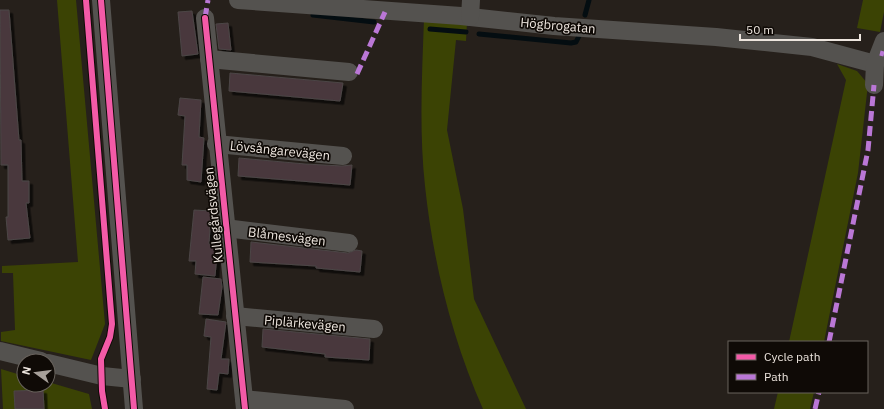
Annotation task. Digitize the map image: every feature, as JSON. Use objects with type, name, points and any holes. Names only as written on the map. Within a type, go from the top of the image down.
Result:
[{"type":"street","points":[[101,0],[134,409]]},
{"type":"street","name":"Högbrogatan","points":[[238,0],[470,8],[554,26],[716,37],[812,47],[875,64]]},
{"type":"street","name":"Kullegårdsvägen","points":[[205,18],[216,144],[244,404]]},
{"type":"street","points":[[874,85],[875,64],[884,41]]},
{"type":"street","points":[[209,59],[349,72]]},
{"type":"street","name":"Lövsångarevägen","points":[[216,144],[343,156]]},
{"type":"street","name":"Blåmesvägen","points":[[225,228],[350,243]]},
{"type":"street","name":"Piplärkevägen","points":[[235,316],[374,329]]},
{"type":"street","points":[[0,351],[16,355]]},
{"type":"street","points":[[56,365],[102,376],[132,379]]},
{"type":"street","points":[[244,404],[345,409]]},
{"type":"green space","points":[[57,0],[76,0],[105,324],[91,360],[1,341],[1,332],[15,330],[13,273],[2,273],[2,266],[78,262]]},
{"type":"green space","points":[[863,0],[884,0],[884,12],[880,32],[857,28]]},
{"type":"green space","points":[[424,19],[467,22],[466,41],[456,40],[447,130],[463,209],[474,299],[526,409],[483,409],[462,355],[445,300],[433,243],[423,165],[422,103]]},
{"type":"green space","points":[[837,64],[857,71],[868,84],[858,173],[824,341],[789,341],[846,80]]},
{"type":"green space","points":[[1,369],[16,374],[16,393],[56,393],[56,384],[89,394],[92,409],[3,409]]},
{"type":"green space","points":[[778,393],[814,393],[810,409],[774,409]]},
{"type":"building","points":[[0,10],[9,10],[19,140],[21,140],[22,181],[29,181],[29,203],[26,203],[30,238],[8,240],[6,217],[8,217],[8,165],[1,165]]},
{"type":"building","points":[[192,11],[198,54],[182,56],[178,12]]},
{"type":"building","points":[[228,23],[231,50],[219,49],[216,24]]},
{"type":"building","points":[[230,73],[343,83],[340,101],[229,91]]},
{"type":"building","points":[[180,98],[201,100],[199,137],[204,138],[201,182],[187,180],[187,165],[182,165],[185,116],[178,115]]},
{"type":"building","points":[[239,158],[305,164],[342,166],[352,165],[350,185],[238,176]]},
{"type":"building","points":[[194,210],[211,211],[209,244],[218,245],[215,276],[195,274],[196,261],[189,261]]},
{"type":"building","points":[[251,242],[348,253],[356,250],[362,251],[360,272],[316,268],[316,266],[250,262]]},
{"type":"building","points":[[203,277],[221,279],[222,287],[218,315],[199,314]]},
{"type":"building","points":[[206,319],[226,322],[221,359],[229,359],[228,374],[219,373],[217,390],[207,389],[211,337],[204,336]]},
{"type":"building","points":[[263,329],[370,339],[369,360],[325,357],[325,354],[262,347]]},
{"type":"building","points":[[14,391],[16,391],[16,393],[43,393],[44,409],[15,409]]},
{"type":"waterway","points":[[585,15],[589,0]]},
{"type":"waterway","points":[[313,15],[374,22]]},
{"type":"waterway","points":[[430,29],[466,32]]},
{"type":"waterway","points":[[479,34],[571,43],[576,42],[579,36]]},
{"type":"marked path","points":[[205,18],[208,0]]},
{"type":"marked path","points":[[357,74],[385,12]]},
{"type":"marked path","points":[[880,53],[884,54]]},
{"type":"marked path","points":[[829,341],[868,150],[874,85]]},
{"type":"marked path","points":[[815,409],[819,393]]},
{"type":"cycle path","points":[[86,0],[112,324],[110,337],[101,359],[102,391],[105,409]]},
{"type":"cycle path","points":[[101,0],[134,409]]},
{"type":"cycle path","points":[[205,18],[245,409]]}]
